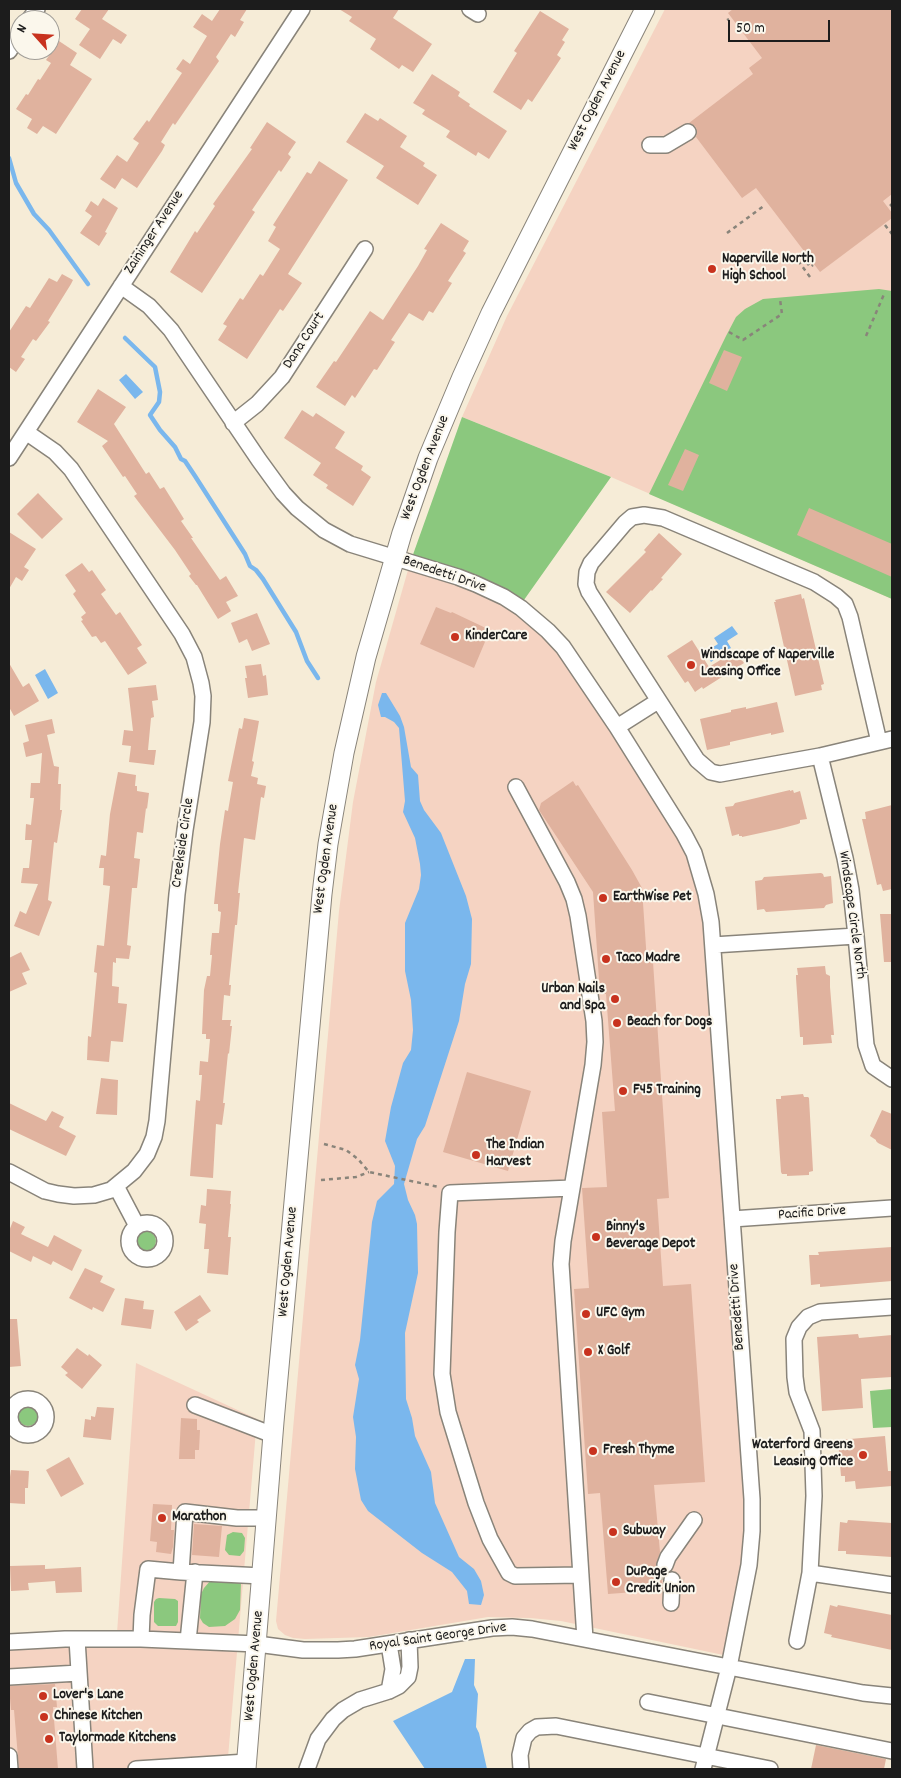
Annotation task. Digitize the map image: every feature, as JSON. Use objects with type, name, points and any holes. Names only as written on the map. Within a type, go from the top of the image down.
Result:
[{"type":"main road","name":"West Ogden Avenue","points":[[246,1766],[273,1434],[322,894],[328,844],[344,752],[366,657],[394,558],[428,458],[476,345],[538,216],[645,9]]},
{"type":"street","name":"Zaininger Avenue","points":[[9,458],[302,9]]},
{"type":"street","points":[[650,145],[666,145],[688,132]]},
{"type":"street","name":"Dana Court","points":[[233,423],[257,404],[282,377],[364,249]]},
{"type":"street","name":"Benedetti Drive","points":[[121,286],[149,306],[159,316],[283,493],[297,508],[324,530],[342,540],[476,584],[504,597],[521,608],[548,631],[563,647],[617,727],[680,827],[694,853],[706,894],[713,945],[751,1489],[752,1531],[749,1564],[729,1667],[704,1763]]},
{"type":"street","name":"Creekside Circle","points":[[9,1172],[45,1190],[58,1194],[74,1196],[94,1195],[110,1190],[134,1171],[147,1154],[154,1137],[178,885],[202,722],[203,696],[194,657],[182,634],[71,468],[55,452],[26,432]]},
{"type":"street","points":[[644,515],[663,518],[814,582],[845,604],[886,740],[820,756],[728,774],[711,772],[697,760],[658,701],[589,592],[586,584],[587,572],[591,563],[624,522],[644,515]]},
{"type":"street","points":[[617,727],[658,701]]},
{"type":"street","name":"Windscape Circle North","points":[[820,756],[845,858],[856,936],[866,1045],[873,1066],[892,1079]]},
{"type":"street","points":[[516,787],[567,882],[574,899],[594,1020],[593,1065],[563,1241],[561,1264],[585,1639]]},
{"type":"street","points":[[713,945],[856,936]]},
{"type":"street","points":[[116,1186],[137,1226]]},
{"type":"street","points":[[572,1188],[450,1193],[442,1374],[448,1412],[473,1495],[490,1539],[508,1573],[515,1576],[581,1575]]},
{"type":"street","name":"Pacific Drive","points":[[732,1219],[892,1208]]},
{"type":"street","points":[[797,1641],[810,1573],[814,1496],[812,1431],[798,1392],[795,1377],[794,1339],[808,1317],[820,1312],[892,1307]]},
{"type":"street","points":[[195,1406],[273,1434]]},
{"type":"street","points":[[188,1641],[188,1572],[185,1512],[237,1518],[267,1518]]},
{"type":"street","points":[[668,1603],[669,1568],[694,1520]]},
{"type":"street","points":[[141,1639],[148,1569],[262,1576]]},
{"type":"street","points":[[810,1573],[892,1584]]},
{"type":"street","name":"Royal Saint George Drive","points":[[9,1642],[141,1639],[257,1644],[303,1650],[338,1650],[492,1628],[532,1628],[863,1693],[892,1696]]},
{"type":"street","points":[[77,1639],[85,1769]]},
{"type":"street","points":[[307,1769],[318,1739],[333,1719],[343,1710],[360,1700],[399,1686],[408,1677],[410,1640]]},
{"type":"street","points":[[389,1644],[393,1669],[389,1691]]},
{"type":"street","points":[[9,1677],[79,1673]]},
{"type":"street","points":[[648,1702],[892,1751]]},
{"type":"street","points":[[521,1769],[520,1755],[524,1738],[537,1727],[547,1726],[556,1726],[704,1763],[770,1769]]},
{"type":"street","points":[[9,1756],[10,1769]]},
{"type":"street","points":[[136,1769],[246,1766]]},
{"type":"path","points":[[727,233],[765,205]]},
{"type":"path","points":[[885,225],[892,234]]},
{"type":"path","points":[[810,277],[796,258],[802,254],[810,267],[813,265]]},
{"type":"path","points":[[866,336],[885,292]]},
{"type":"path","points":[[729,332],[743,340],[782,314],[780,299]]},
{"type":"path","points":[[324,1144],[346,1150],[358,1159],[369,1172]]},
{"type":"path","points":[[321,1180],[356,1177],[369,1172],[442,1188]]},
{"type":"shaded area","name":"Naperville North High School","points":[[665,9],[892,9],[892,599],[611,477],[462,417],[507,316]]},
{"type":"shaded area","points":[[410,563],[473,583],[544,628],[686,838],[703,881],[755,1537],[733,1657],[561,1621],[530,1618],[488,1617],[369,1637],[293,1638],[285,1635],[278,1629],[276,1621],[339,911],[353,802],[376,682]]},
{"type":"shaded area","points":[[136,1363],[257,1419],[227,1769],[9,1769],[9,1638],[117,1633]]},
{"type":"green space","points":[[879,289],[892,291],[892,599],[649,494],[736,317],[745,309],[763,299]]},
{"type":"green space","points":[[462,417],[611,477],[519,607],[410,563]]},
{"type":"green space","points":[[142,1231],[150,1231],[156,1237],[156,1245],[150,1251],[142,1251],[136,1245],[136,1237]]},
{"type":"green space","points":[[892,1389],[892,1427],[873,1428],[870,1391]]},
{"type":"green space","points":[[28,1406],[35,1409],[38,1416],[35,1423],[28,1426],[21,1423],[18,1416],[21,1409]]},
{"type":"green space","points":[[233,1532],[242,1533],[245,1538],[244,1551],[240,1556],[229,1555],[225,1550],[227,1535]]},
{"type":"green space","points":[[211,1580],[241,1582],[240,1610],[235,1619],[225,1626],[209,1627],[200,1618],[201,1594]]},
{"type":"green space","points":[[159,1598],[175,1599],[178,1601],[178,1622],[176,1626],[158,1626],[154,1622],[154,1602]]},
{"type":"water","points":[[126,374],[143,392],[135,399],[119,380]]},
{"type":"water","points":[[732,626],[738,634],[727,641],[731,648],[711,662],[705,652],[718,644],[714,638]]},
{"type":"water","points":[[45,669],[58,693],[48,699],[35,675]]},
{"type":"water","points":[[382,693],[386,693],[400,716],[404,727],[411,767],[418,775],[420,801],[424,810],[441,833],[466,896],[472,919],[471,964],[465,984],[459,1021],[425,1126],[417,1139],[404,1184],[417,1224],[418,1273],[405,1333],[406,1399],[415,1436],[431,1472],[435,1503],[459,1557],[474,1569],[481,1581],[484,1595],[481,1605],[469,1604],[467,1591],[452,1572],[422,1553],[368,1511],[361,1500],[355,1469],[356,1437],[353,1417],[359,1379],[355,1365],[360,1340],[372,1222],[377,1201],[394,1184],[395,1166],[385,1141],[391,1107],[403,1063],[411,1050],[413,1030],[411,1000],[405,971],[405,923],[419,889],[421,875],[415,838],[403,812],[405,801],[399,728],[394,722],[381,717],[378,705]]},
{"type":"water","points":[[465,1659],[475,1659],[474,1685],[478,1694],[476,1727],[487,1769],[425,1769],[393,1721],[452,1692]]},
{"type":"building","points":[[82,9],[109,9],[102,19],[127,35],[121,44],[113,39],[100,59],[79,45],[90,29],[75,19]]},
{"type":"building","points":[[220,9],[247,9],[240,20],[244,22],[235,37],[231,34],[216,57],[219,61],[175,125],[173,123],[161,142],[165,145],[162,151],[137,188],[122,178],[115,189],[100,179],[117,155],[127,162],[139,143],[133,139],[147,120],[149,122],[182,73],[176,69],[183,59],[190,64],[207,36],[193,27],[202,14],[212,21]]},
{"type":"building","points":[[339,9],[399,9],[393,18],[432,44],[413,72],[402,65],[399,69],[370,49],[376,39],[349,21],[352,17]]},
{"type":"building","points":[[733,9],[892,9],[892,194],[883,201],[892,213],[892,218],[820,272],[756,188],[742,198],[696,137],[696,127],[689,123],[753,74],[749,68],[762,58],[728,13]]},
{"type":"building","points":[[540,11],[569,29],[562,40],[565,42],[557,55],[561,58],[532,102],[528,99],[521,110],[493,92],[517,53],[514,51]]},
{"type":"building","points":[[60,42],[77,53],[70,65],[92,79],[56,134],[43,126],[37,134],[27,128],[32,119],[16,109],[38,79],[40,80],[51,63],[46,60],[60,60]]},
{"type":"building","points":[[432,74],[460,92],[458,96],[470,104],[469,106],[507,131],[489,159],[478,152],[476,156],[446,137],[450,131],[422,114],[425,110],[413,103]]},
{"type":"building","points":[[365,113],[378,121],[380,118],[407,136],[400,147],[425,163],[423,166],[437,175],[418,205],[376,178],[384,166],[346,142]]},
{"type":"building","points":[[267,122],[296,142],[288,154],[291,157],[281,172],[279,170],[252,210],[255,212],[202,293],[170,272],[195,231],[197,233],[215,206],[213,204],[252,149],[250,148]]},
{"type":"building","points":[[319,161],[348,180],[288,274],[302,283],[283,311],[280,309],[247,359],[218,340],[227,326],[223,324],[240,298],[243,300],[260,274],[263,276],[280,249],[268,241],[276,227],[273,225],[307,172],[311,174]]},
{"type":"building","points":[[103,198],[118,208],[99,246],[80,233],[92,216],[85,211],[91,201],[98,206]]},
{"type":"building","points":[[441,223],[469,241],[463,251],[466,253],[448,281],[452,283],[433,313],[429,311],[423,321],[409,313],[391,340],[395,342],[377,370],[374,369],[355,398],[352,395],[345,406],[316,387],[334,361],[336,362],[370,311],[383,320],[418,266],[427,250],[424,249]]},
{"type":"building","points":[[62,274],[73,280],[48,321],[50,322],[36,341],[33,339],[21,357],[25,359],[16,372],[9,367],[9,332],[26,306],[30,308],[49,278],[57,282]]},
{"type":"building","points":[[724,350],[742,357],[727,391],[709,383]]},
{"type":"building","points":[[98,389],[126,407],[114,424],[146,474],[149,472],[160,489],[164,487],[184,519],[181,521],[193,538],[191,538],[220,580],[226,576],[238,596],[226,602],[231,611],[218,619],[197,585],[189,576],[191,574],[175,550],[134,496],[137,494],[102,446],[108,441],[77,422]]},
{"type":"building","points":[[302,410],[313,417],[316,413],[345,432],[335,448],[363,466],[361,470],[371,477],[353,506],[326,488],[328,485],[313,475],[321,463],[284,438]]},
{"type":"building","points":[[685,449],[699,455],[683,491],[668,485]]},
{"type":"building","points":[[38,493],[63,519],[42,539],[17,514]]},
{"type":"building","points":[[809,508],[892,544],[892,577],[797,535]]},
{"type":"building","points":[[9,532],[36,549],[24,567],[29,570],[22,581],[16,577],[9,589]]},
{"type":"building","points":[[659,533],[682,554],[661,578],[663,579],[630,613],[606,592],[646,552],[644,550]]},
{"type":"building","points":[[82,563],[89,572],[92,570],[106,590],[101,594],[116,615],[120,612],[142,645],[137,648],[147,663],[128,675],[105,641],[101,643],[96,636],[92,637],[81,621],[83,620],[81,617],[86,613],[73,594],[76,591],[65,575]]},
{"type":"building","points":[[801,594],[802,599],[804,598],[824,684],[821,685],[822,690],[795,696],[774,602],[776,602],[775,600]]},
{"type":"building","name":"KinderCare","points":[[436,607],[452,612],[490,630],[474,668],[420,644]]},
{"type":"building","points":[[257,613],[270,644],[252,651],[247,639],[239,643],[231,623]]},
{"type":"building","name":"Windscape of Naperville Leasing Office","points":[[692,640],[709,667],[735,651],[744,663],[695,692],[688,681],[685,683],[667,656]]},
{"type":"building","points":[[9,663],[23,687],[29,683],[39,701],[14,716],[9,707]]},
{"type":"building","points":[[261,664],[263,676],[266,675],[268,695],[248,698],[245,666]]},
{"type":"building","points":[[156,685],[158,700],[152,701],[154,717],[151,718],[148,750],[156,750],[154,765],[129,762],[131,746],[122,745],[124,730],[133,731],[128,688]]},
{"type":"building","points":[[777,702],[784,732],[730,742],[730,745],[707,750],[700,719],[731,712],[731,710],[746,707],[746,709]]},
{"type":"building","points":[[244,718],[259,721],[251,776],[258,778],[257,784],[266,786],[264,798],[261,797],[255,840],[244,838],[238,893],[240,893],[237,925],[235,925],[229,985],[231,985],[230,996],[224,995],[222,1020],[231,1020],[230,1026],[232,1026],[222,1125],[216,1124],[213,1178],[190,1176],[196,1100],[200,1101],[202,1075],[199,1075],[200,1061],[208,1062],[210,1039],[206,1039],[206,1034],[202,1034],[204,990],[207,976],[210,976],[212,933],[219,933],[221,912],[218,911],[218,904],[214,904],[220,844],[225,810],[228,811],[233,782],[228,781],[239,728],[242,729]]},
{"type":"building","points":[[52,719],[55,733],[47,735],[54,766],[59,767],[58,784],[61,784],[60,810],[62,810],[57,843],[54,842],[48,900],[52,902],[39,936],[14,926],[20,911],[26,914],[38,884],[21,883],[23,868],[29,868],[32,840],[25,840],[26,824],[31,825],[34,798],[30,798],[31,783],[40,783],[42,753],[26,757],[23,743],[29,741],[25,725]]},
{"type":"building","points":[[118,772],[136,775],[135,786],[137,786],[137,791],[149,793],[143,833],[137,832],[134,858],[140,859],[137,888],[132,888],[127,945],[131,946],[129,959],[116,958],[116,963],[113,962],[112,986],[119,987],[118,1003],[127,1004],[123,1042],[111,1041],[109,1062],[87,1060],[88,1036],[91,1037],[97,973],[94,972],[97,945],[104,946],[110,886],[103,885],[104,868],[99,868],[101,855],[106,856],[110,814]]},
{"type":"building","points":[[573,781],[576,786],[578,785],[642,888],[647,962],[653,962],[669,1198],[657,1199],[663,1286],[691,1284],[705,1482],[654,1485],[660,1552],[656,1566],[658,1571],[665,1574],[662,1581],[662,1590],[608,1594],[600,1493],[588,1494],[574,1289],[589,1288],[582,1188],[607,1187],[602,1112],[615,1111],[606,994],[600,994],[593,892],[539,810],[541,803]]},
{"type":"building","points":[[793,790],[794,793],[800,791],[807,819],[800,820],[798,824],[779,829],[742,837],[739,834],[732,836],[725,807]]},
{"type":"building","points":[[892,805],[892,889],[883,891],[881,884],[877,885],[862,819],[866,819],[865,812]]},
{"type":"building","points":[[821,873],[824,877],[831,876],[833,903],[826,905],[824,908],[766,912],[764,909],[757,910],[755,881],[762,880],[764,877]]},
{"type":"building","points":[[880,914],[892,914],[892,962],[884,962]]},
{"type":"building","points":[[21,952],[30,970],[22,973],[27,984],[9,992],[9,958]]},
{"type":"building","points":[[825,966],[826,974],[830,976],[834,1035],[831,1035],[832,1043],[803,1045],[803,1037],[800,1037],[797,968]]},
{"type":"building","points":[[467,1072],[531,1091],[508,1171],[443,1152]]},
{"type":"building","points":[[101,1078],[118,1080],[117,1115],[96,1114]]},
{"type":"building","points":[[803,1094],[804,1097],[809,1098],[813,1171],[809,1172],[809,1175],[787,1176],[787,1174],[782,1174],[781,1172],[776,1099],[781,1099],[781,1096]]},
{"type":"building","points":[[9,1103],[46,1121],[52,1111],[64,1117],[59,1127],[76,1136],[66,1156],[9,1129]]},
{"type":"building","points":[[882,1110],[892,1114],[892,1150],[878,1143],[870,1136]]},
{"type":"building","points":[[207,1189],[231,1191],[228,1237],[231,1237],[228,1275],[207,1273],[209,1249],[204,1249],[206,1224],[199,1223],[201,1205],[206,1206]]},
{"type":"building","points":[[13,1221],[25,1227],[21,1234],[48,1247],[54,1235],[82,1250],[72,1271],[53,1261],[51,1265],[33,1256],[31,1262],[9,1251],[9,1231]]},
{"type":"building","points":[[892,1247],[892,1281],[820,1287],[820,1284],[811,1285],[809,1255],[819,1255],[818,1252]]},
{"type":"building","points":[[85,1268],[103,1276],[100,1282],[115,1289],[103,1312],[93,1307],[92,1310],[69,1298]]},
{"type":"building","points":[[200,1295],[211,1311],[197,1320],[199,1322],[186,1331],[174,1312]]},
{"type":"building","points":[[125,1298],[144,1301],[143,1309],[154,1310],[151,1329],[121,1325]]},
{"type":"building","points":[[9,1319],[17,1319],[21,1366],[9,1367]]},
{"type":"building","points":[[858,1334],[859,1338],[892,1335],[892,1377],[861,1379],[863,1408],[822,1411],[817,1337]]},
{"type":"building","points":[[77,1348],[88,1356],[89,1354],[102,1365],[82,1389],[65,1375],[68,1373],[61,1367]]},
{"type":"building","points":[[97,1407],[114,1408],[111,1440],[83,1437],[85,1419],[91,1420],[91,1416],[95,1417]]},
{"type":"building","points":[[181,1418],[197,1419],[197,1430],[200,1430],[199,1450],[195,1450],[195,1459],[179,1459]]},
{"type":"building","name":"Waterford Greens Leasing Office","points":[[885,1436],[888,1471],[892,1471],[892,1486],[856,1489],[855,1481],[845,1482],[845,1476],[841,1476],[838,1440]]},
{"type":"building","points":[[69,1457],[84,1484],[61,1497],[46,1470]]},
{"type":"building","points":[[11,1470],[29,1471],[28,1488],[25,1488],[25,1504],[9,1503]]},
{"type":"building","name":"Marathon","points":[[153,1504],[172,1505],[171,1530],[174,1530],[171,1554],[156,1552],[157,1542],[150,1541]]},
{"type":"building","points":[[848,1520],[892,1523],[892,1557],[846,1554],[846,1551],[838,1551],[840,1522],[847,1523]]},
{"type":"building","name":"Marathon","points":[[194,1524],[222,1526],[219,1557],[192,1555]]},
{"type":"building","points":[[45,1565],[45,1569],[81,1567],[82,1592],[56,1593],[55,1581],[28,1583],[29,1590],[11,1591],[10,1566]]},
{"type":"building","points":[[830,1605],[892,1615],[892,1650],[831,1637],[832,1635],[824,1633]]},
{"type":"building","points":[[55,1684],[57,1707],[53,1707],[58,1769],[19,1769],[14,1710],[11,1710],[9,1686]]},
{"type":"building","points":[[816,1745],[886,1759],[884,1769],[811,1769]]},
{"type":"waterway","points":[[9,158],[16,183],[34,214],[49,230],[88,284]]},
{"type":"waterway","points":[[125,338],[155,367],[160,392],[159,402],[150,415],[195,476],[245,554],[250,566],[263,579],[296,632],[307,661],[318,678]]},
{"type":"tunnel","points":[[665,1565],[665,1580]]},
{"type":"place","name":"Naperville North High School","points":[[712,269]]},
{"type":"place","name":"KinderCare","points":[[455,637]]},
{"type":"place","name":"Windscape of Naperville Leasing Office","points":[[691,665]]},
{"type":"place","name":"EarthWise Pet","points":[[603,898]]},
{"type":"place","name":"Taco Madre","points":[[606,959]]},
{"type":"place","name":"Urban Nails and Spa","points":[[615,999]]},
{"type":"place","name":"Beach for Dogs","points":[[617,1023]]},
{"type":"place","name":"F45 Training","points":[[623,1091]]},
{"type":"place","name":"The Indian Harvest","points":[[476,1155]]},
{"type":"place","name":"Binny's Beverage Depot","points":[[596,1237]]},
{"type":"place","name":"UFC Gym","points":[[586,1314]]},
{"type":"place","name":"X Golf","points":[[588,1352]]},
{"type":"place","name":"Fresh Thyme","points":[[593,1451]]},
{"type":"place","name":"Waterford Greens Leasing Office","points":[[863,1455]]},
{"type":"place","name":"Marathon","points":[[162,1518]]},
{"type":"place","name":"Subway","points":[[613,1532]]},
{"type":"place","name":"DuPage Credit Union","points":[[616,1582]]},
{"type":"place","name":"Lover's Lane","points":[[43,1696]]},
{"type":"place","name":"Chinese Kitchen","points":[[44,1717]]},
{"type":"place","name":"Taylormade Kitchens","points":[[49,1739]]}]
